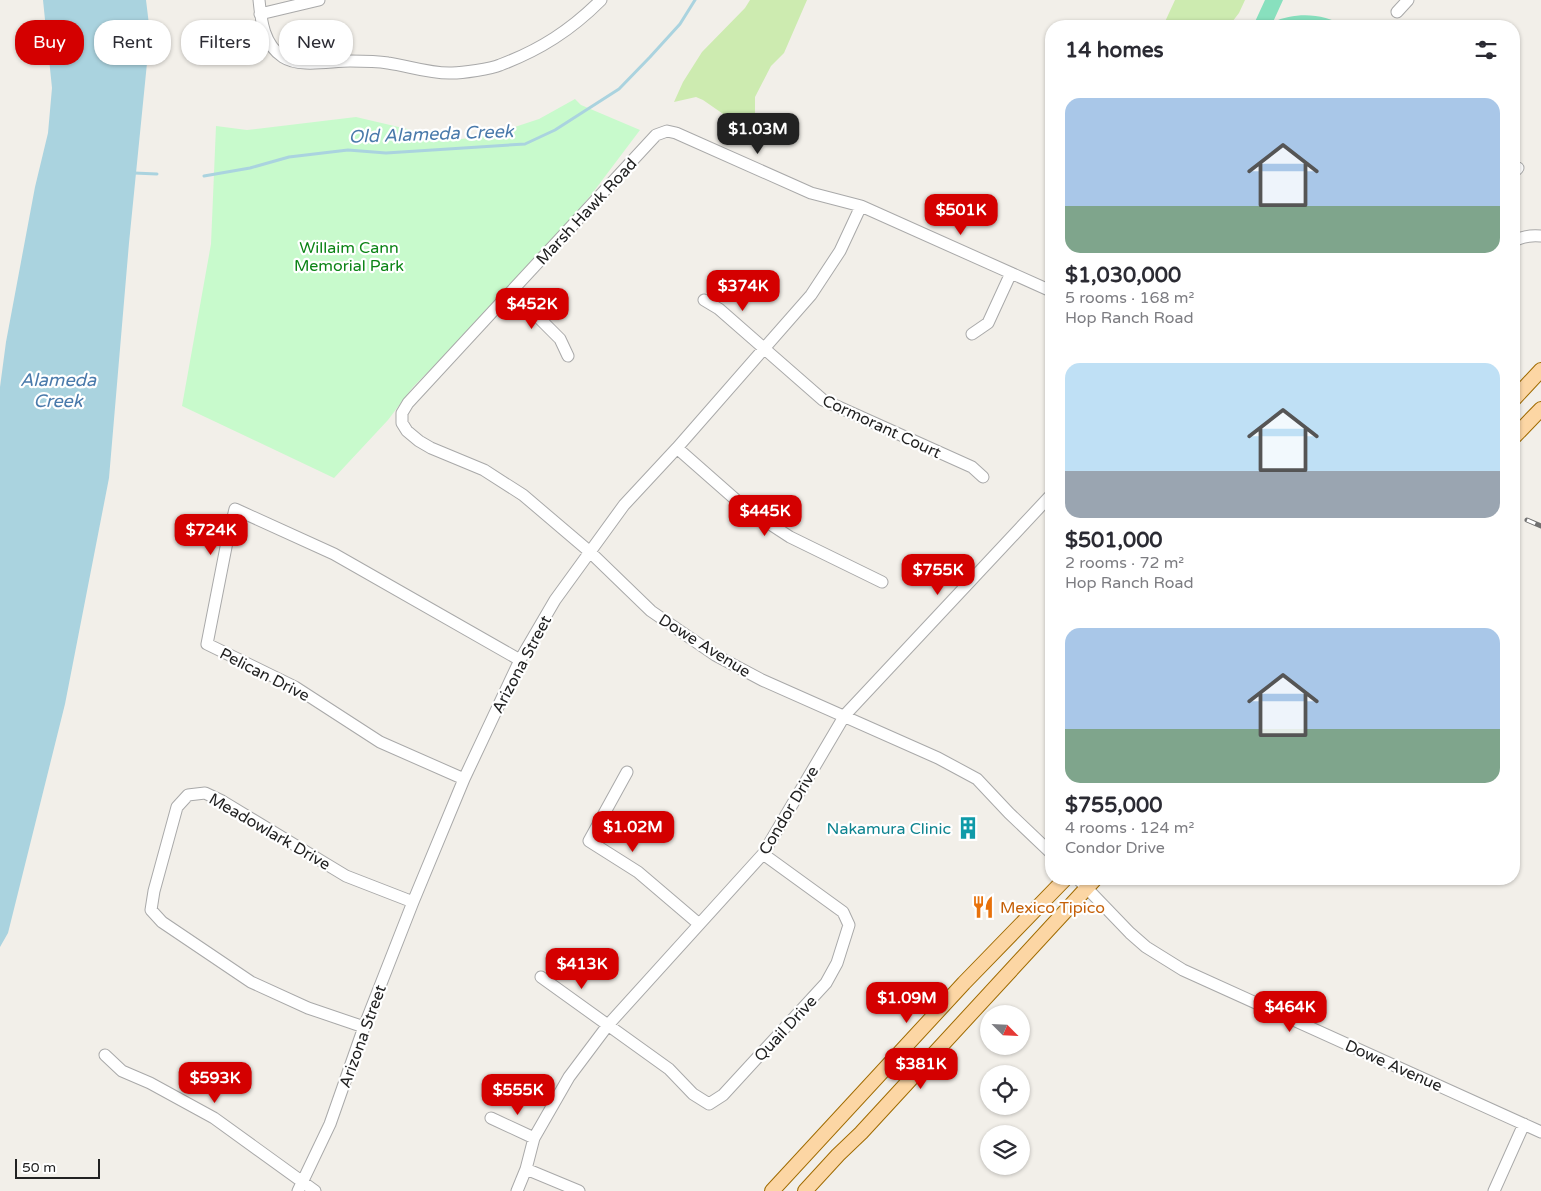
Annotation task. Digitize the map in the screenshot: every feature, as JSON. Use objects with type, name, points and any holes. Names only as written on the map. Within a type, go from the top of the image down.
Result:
[{"type":"main road","points":[[1520,393],[1541,370]]},
{"type":"main road","points":[[1520,431],[1541,409]]},
{"type":"main road","points":[[772,1191],[964,983],[1059,885]]},
{"type":"main road","points":[[805,1191],[838,1155],[862,1133],[1083,885]]},
{"type":"street","points":[[259,0],[260,14],[266,37],[272,48],[290,61],[300,63],[352,61],[388,63],[418,70],[451,73],[498,66],[550,42],[586,15],[601,0]]},
{"type":"street","points":[[260,14],[319,0]]},
{"type":"street","points":[[1397,12],[1408,0]]},
{"type":"street","name":"Marsh Hawk Road","points":[[402,423],[402,413],[408,403],[656,135],[667,132],[676,133],[811,193],[861,206]]},
{"type":"street","points":[[861,206],[1045,288]]},
{"type":"street","name":"Arizona Street","points":[[300,1187],[330,1124],[364,1027],[464,780],[520,660],[555,600],[624,505],[677,448],[811,295],[840,250],[861,206]]},
{"type":"street","points":[[1520,238],[1531,235],[1541,236]]},
{"type":"street","points":[[972,334],[988,324],[1011,273]]},
{"type":"street","points":[[512,292],[560,339],[568,356]]},
{"type":"street","name":"Cormorant Court","points":[[704,300],[719,309],[823,400],[972,467],[983,477]]},
{"type":"street","name":"Dowe Avenue","points":[[402,423],[407,431],[419,441],[484,470],[523,495],[590,552],[651,611],[715,655],[762,680],[938,758],[977,779],[1045,847]]},
{"type":"street","points":[[677,448],[744,507],[790,538],[882,582]]},
{"type":"street","name":"Condor Drive","points":[[517,1191],[526,1169],[534,1138],[569,1077],[608,1025],[763,854],[844,715],[1045,501]]},
{"type":"street","name":"Pelican Drive","points":[[464,780],[380,742],[295,687],[207,644],[235,510],[334,554],[520,660]]},
{"type":"street","points":[[627,772],[589,841],[638,872],[699,924]]},
{"type":"street","name":"Meadowlark Drive","points":[[364,1027],[308,1008],[251,982],[162,922],[151,910],[154,891],[177,807],[188,795],[205,793],[222,801],[346,876],[414,902]]},
{"type":"street","name":"Quail Drive","points":[[608,1025],[669,1069],[693,1094],[709,1104],[723,1096],[826,984],[837,963],[849,925],[843,912],[763,854]]},
{"type":"street","name":"Dowe Avenue","points":[[1089,885],[1130,933],[1146,947],[1183,970],[1541,1132]]},
{"type":"street","points":[[541,977],[608,1025]]},
{"type":"street","points":[[105,1055],[122,1071],[150,1083],[214,1118],[300,1187],[315,1191]]},
{"type":"street","points":[[491,1118],[534,1138]]},
{"type":"street","points":[[1494,1191],[1524,1124]]},
{"type":"street","points":[[526,1169],[579,1191]]},
{"type":"green space","points":[[750,0],[807,0],[784,53],[771,66],[755,97],[754,132],[742,127],[696,97],[674,102],[683,82],[702,52],[745,8]]},
{"type":"green space","points":[[1175,0],[1245,0],[1234,20],[1166,20]]},
{"type":"green space","points":[[1265,0],[1283,0],[1274,20],[1256,20]]},
{"type":"green space","points":[[1300,15],[1332,20],[1279,20]]},
{"type":"green space","name":"Willaim Cann Memorial Park","points":[[575,99],[581,105],[640,130],[591,195],[559,233],[467,333],[413,387],[388,420],[334,478],[182,406],[211,244],[216,126],[247,130],[356,117],[454,140],[491,135],[539,119]]},
{"type":"water","name":"Alameda Creek","points":[[43,0],[146,0],[148,20],[94,20],[94,65],[147,65],[129,243],[109,478],[65,704],[8,933],[0,947],[0,387],[6,342],[35,187],[48,133],[52,88],[50,65],[84,65],[84,20],[45,20]]},
{"type":"waterway","name":"Old Alameda Creek","points":[[204,176],[250,168],[289,157],[348,150],[386,153],[525,144],[555,130],[619,89],[680,24],[695,0]]},
{"type":"waterway","name":"Old Alameda Creek","points":[[134,173],[157,174]]},
{"type":"railway","points":[[1527,520],[1541,526]]},
{"type":"place","name":"Nakamura Clinic","points":[[968,828]]},
{"type":"place","name":"Mexico Tipico","points":[[983,907]]}]
